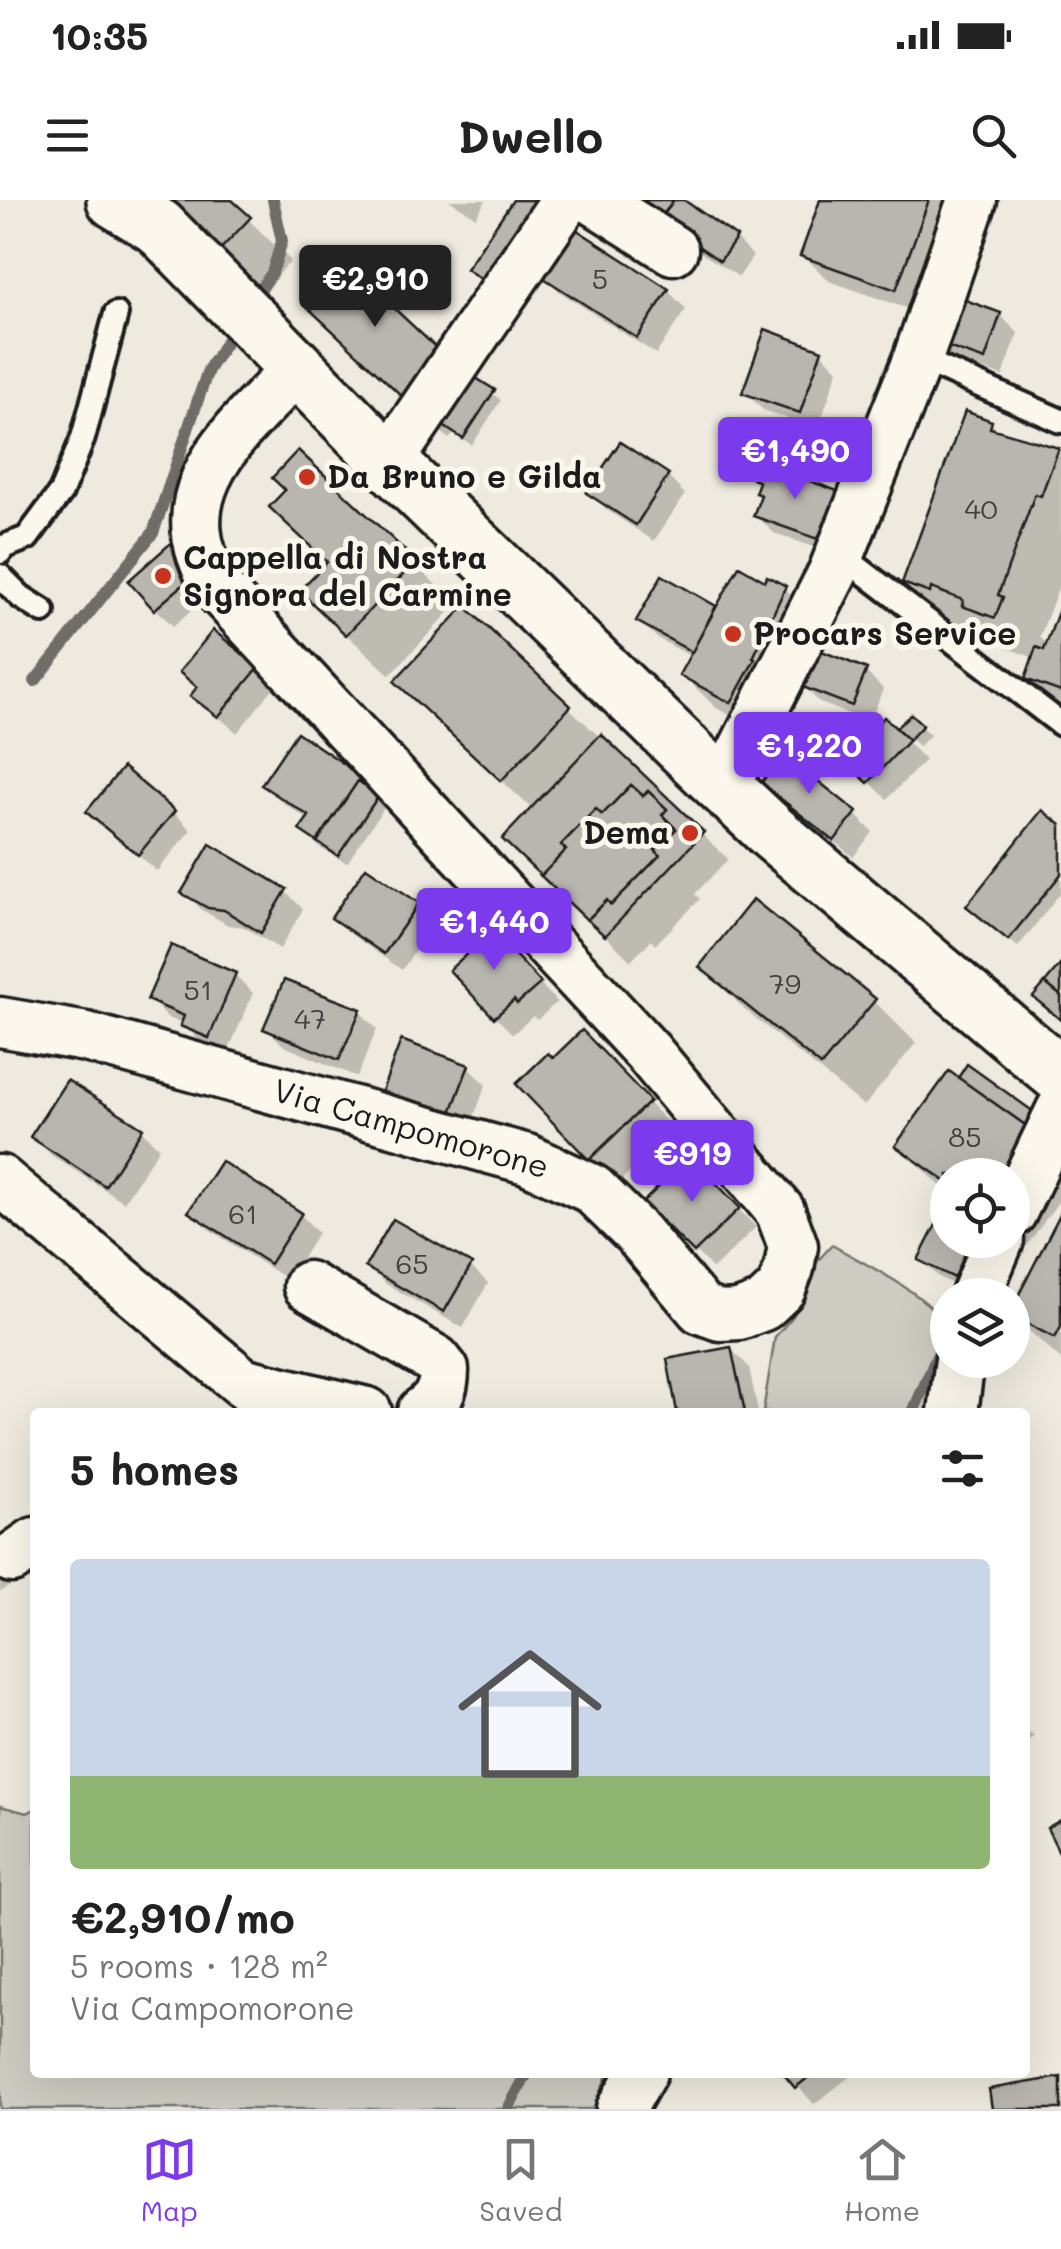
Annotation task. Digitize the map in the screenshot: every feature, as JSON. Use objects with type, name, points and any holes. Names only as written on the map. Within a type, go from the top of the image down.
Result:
[{"type":"main road","points":[[115,200],[159,226],[389,460],[773,834],[1061,1076]]},
{"type":"street","points":[[389,460],[566,200]]},
{"type":"street","points":[[594,200],[673,250]]},
{"type":"street","points":[[724,787],[840,554],[918,358],[972,200]]},
{"type":"street","name":"Via Campomorone","points":[[0,1022],[86,1037],[526,1159],[558,1172],[592,1190],[638,1234],[701,1309],[720,1316],[739,1315],[763,1306],[780,1289],[789,1268],[793,1246],[780,1211],[648,1052],[209,575],[200,556],[196,528],[201,486],[280,352]]},
{"type":"street","points":[[1030,1175],[1061,1110]]},
{"type":"street","points":[[0,1180],[273,1408]]},
{"type":"street","points":[[308,1286],[436,1360],[444,1370],[444,1385],[437,1401],[427,1408]]},
{"type":"street","points":[[954,1408],[958,1378]]},
{"type":"street","points":[[242,1382],[350,1408]]},
{"type":"street","points":[[621,2109],[639,2078]]},
{"type":"lane","points":[[0,552],[3,546],[27,538],[61,492],[83,438],[116,314]]},
{"type":"lane","points":[[918,358],[1061,422]]},
{"type":"lane","points":[[840,554],[1061,724]]},
{"type":"lane","points":[[0,576],[21,597],[43,611]]},
{"type":"shaded area","points":[[832,1245],[906,1288],[930,1307],[930,1378],[937,1378],[934,1408],[764,1408],[775,1337],[806,1292],[814,1265]]},
{"type":"shaded area","points":[[0,1806],[30,1812],[30,2078],[606,2078],[593,2109],[0,2109]]},
{"type":"building","points":[[157,200],[232,200],[251,217],[215,255]]},
{"type":"building","points":[[513,200],[549,200],[493,287],[466,269]]},
{"type":"building","points":[[621,200],[674,200],[656,224]]},
{"type":"building","points":[[674,200],[684,200],[737,237],[720,261],[660,220]]},
{"type":"building","points":[[820,200],[929,200],[896,290],[800,256]]},
{"type":"building","points":[[571,226],[669,289],[637,338],[539,275]]},
{"type":"building","points":[[345,262],[445,356],[405,399],[305,305]]},
{"type":"building","points":[[949,294],[1001,313],[985,360],[933,342]]},
{"type":"building","points":[[765,329],[822,350],[800,413],[742,393]]},
{"type":"building","points":[[468,373],[495,390],[463,439],[437,422]]},
{"type":"building","points":[[965,411],[992,421],[990,428],[1059,448],[1041,496],[1035,494],[998,595],[1003,597],[995,618],[962,606],[963,600],[902,583]]},
{"type":"building","points":[[620,442],[669,474],[636,525],[586,493]]},
{"type":"building","points":[[298,450],[416,561],[346,635],[299,591],[327,562],[269,507],[285,490],[272,478]]},
{"type":"building","points":[[758,462],[843,493],[826,542],[753,516],[761,495],[755,493],[759,482],[752,479]]},
{"type":"building","name":"Cappella di Nostra Signora del Carmine","points":[[172,542],[198,572],[154,610],[128,581]]},
{"type":"building","name":"Procars Service","points":[[739,566],[765,581],[767,576],[786,586],[755,659],[731,703],[679,675]]},
{"type":"building","points":[[662,575],[716,606],[692,652],[636,621]]},
{"type":"building","points":[[1061,604],[1061,692],[1025,679],[1036,647],[1044,650]]},
{"type":"building","points":[[465,606],[571,706],[501,781],[394,681]]},
{"type":"building","points":[[213,630],[259,667],[218,717],[190,696],[197,687],[179,672]]},
{"type":"building","points":[[814,648],[867,669],[852,706],[800,686]]},
{"type":"building","points":[[911,714],[923,725],[909,740],[896,728]]},
{"type":"building","points":[[884,717],[909,740],[868,783],[843,760]]},
{"type":"building","points":[[297,732],[362,776],[317,842],[299,830],[309,816],[261,785]]},
{"type":"building","points":[[601,734],[704,832],[605,936],[587,920],[607,900],[611,905],[660,855],[655,850],[676,829],[662,815],[667,809],[648,791],[643,796],[631,785],[602,815],[596,809],[561,845],[566,850],[541,876],[502,839]]},
{"type":"building","points":[[784,754],[857,812],[834,841],[761,783]]},
{"type":"building","points":[[123,767],[175,811],[138,855],[86,812]]},
{"type":"building","points":[[358,781],[379,795],[338,856],[317,842]]},
{"type":"building","points":[[631,785],[643,796],[648,791],[667,809],[662,815],[676,829],[655,850],[660,855],[611,905],[607,900],[587,920],[541,876],[566,850],[561,845],[596,809],[602,815]]},
{"type":"building","points":[[1042,810],[1061,825],[1061,874],[1008,940],[966,906]]},
{"type":"building","points":[[210,844],[287,889],[261,933],[224,910],[208,908],[181,893]]},
{"type":"building","points":[[366,867],[419,903],[384,954],[331,918]]},
{"type":"building","points":[[753,899],[876,999],[821,1066],[699,967]]},
{"type":"building","points":[[487,925],[541,983],[494,1018],[449,970],[469,952],[464,946]]},
{"type":"building","points":[[171,945],[236,973],[209,1038],[180,1026],[184,1016],[147,1000]]},
{"type":"building","points":[[1061,964],[1061,996],[1045,983]]},
{"type":"building","points":[[284,980],[361,1009],[339,1060],[263,1029]]},
{"type":"building","points":[[1045,983],[1061,996],[1061,1020],[1033,997]]},
{"type":"building","points":[[582,1030],[650,1101],[589,1160],[516,1084],[548,1053],[553,1058]]},
{"type":"building","points":[[401,1040],[469,1065],[450,1115],[382,1091]]},
{"type":"building","points":[[967,1064],[1034,1112],[1025,1125],[958,1078]]},
{"type":"building","points":[[949,1071],[1035,1132],[1017,1158],[930,1158],[930,1170],[895,1146]]},
{"type":"building","points":[[67,1080],[143,1128],[105,1186],[30,1137]]},
{"type":"building","points":[[690,1156],[740,1208],[694,1253],[643,1202]]},
{"type":"building","points":[[221,1161],[302,1213],[270,1264],[188,1212]]},
{"type":"building","points":[[1061,1212],[1061,1327],[1055,1338],[1030,1325],[1027,1278]]},
{"type":"building","points":[[393,1219],[472,1264],[444,1312],[365,1267]]},
{"type":"building","points":[[930,1237],[930,1258],[972,1258],[962,1278],[918,1260]]},
{"type":"building","points":[[731,1347],[744,1408],[676,1408],[667,1359]]},
{"type":"building","points":[[1061,1820],[1061,1856],[1047,1828]]},
{"type":"building","points":[[1061,2077],[1061,2109],[992,2109],[989,2089]]},
{"type":"building","points":[[787,2078],[808,2078],[795,2088]]},
{"type":"waterway","points":[[252,302],[272,273],[282,241],[273,200]]},
{"type":"waterway","points":[[35,681],[153,533],[208,370],[238,323]]},
{"type":"waterway","points":[[915,1408],[930,1373]]},
{"type":"waterway","points":[[508,2109],[525,2078]]},
{"type":"place","name":"Da Bruno e Gilda","points":[[307,477]]},
{"type":"place","name":"Cappella di Nostra Signora del Carmine","points":[[163,576]]},
{"type":"place","name":"Procars Service","points":[[733,634]]},
{"type":"place","name":"Dema","points":[[690,833]]}]
